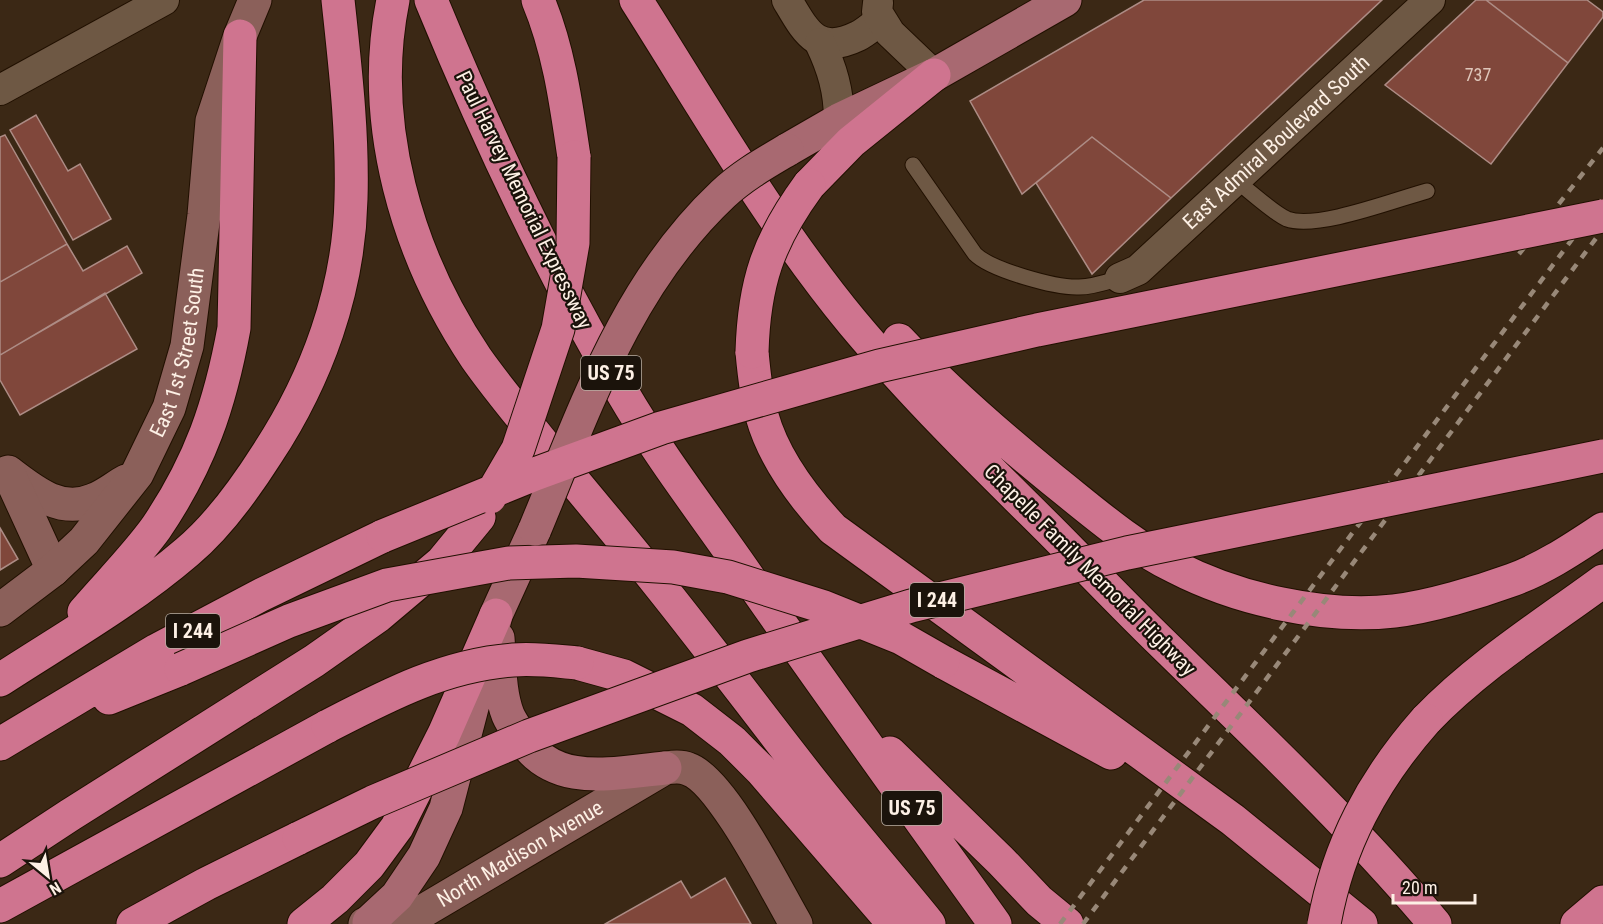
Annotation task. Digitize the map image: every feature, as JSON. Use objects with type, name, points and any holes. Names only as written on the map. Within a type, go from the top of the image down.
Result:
[{"type":"highway","points":[[0,680],[149,583],[189,550],[251,480],[297,405],[317,361],[333,313],[344,263],[351,201],[352,148],[338,0]]},
{"type":"highway","points":[[393,0],[385,51],[385,103],[390,142],[417,244],[436,287],[476,358],[508,401],[659,585],[814,784],[930,924]]},
{"type":"highway","name":"Paul Harvey Memorial Expressway","points":[[431,0],[493,146],[561,281],[622,393],[671,469],[828,693]]},
{"type":"highway","points":[[0,861],[314,661],[378,616],[442,562],[479,517],[518,449],[558,329],[573,243],[574,156],[563,80],[546,17],[538,0]]},
{"type":"highway","points":[[636,0],[764,201],[936,379],[993,431],[1114,528],[1173,567],[1213,584],[1262,600],[1305,608],[1394,611],[1453,598],[1514,580],[1556,559],[1603,529]]},
{"type":"highway","points":[[57,642],[155,529],[186,479],[208,432],[225,376],[234,328],[240,36]]},
{"type":"highway","points":[[934,75],[851,142],[809,185],[783,224],[767,258],[759,283],[753,318],[752,352],[755,388],[769,436],[795,483],[833,529],[1233,820],[1361,924]]},
{"type":"highway","name":"Chapelle Family Memorial Highway","points":[[764,201],[816,276],[854,324],[929,408],[1158,639],[1279,756],[1390,872],[1435,924]]},
{"type":"highway","name":"I 244","points":[[5,741],[168,645],[259,596],[383,536],[535,474],[661,429],[879,366],[1048,328],[1603,216]]},
{"type":"highway","name":"I 244","points":[[133,924],[206,884],[373,802],[540,732],[748,656],[911,606],[1127,553],[1603,456]]},
{"type":"highway","points":[[5,741],[181,669],[289,621],[387,585],[509,563],[576,561],[673,567],[728,577],[824,607],[902,638],[1233,820]]},
{"type":"highway","points":[[1324,924],[1337,872],[1363,808],[1380,778],[1404,745],[1447,698],[1603,581]]},
{"type":"highway","points":[[304,924],[335,899],[369,865],[397,827],[444,734],[496,615]]},
{"type":"highway","points":[[0,906],[328,726],[407,686],[466,667],[514,660],[542,659],[577,663],[624,676],[692,710],[732,741],[761,770],[894,924]]},
{"type":"highway","points":[[828,693],[993,853],[1039,901],[1067,924]]},
{"type":"highway","name":"US 75","points":[[828,693],[995,924]]},
{"type":"highway","points":[[1576,924],[1603,902]]},
{"type":"main road","points":[[367,923],[397,896],[424,856],[446,808],[496,615],[611,348],[672,248],[725,192],[787,150],[839,120],[934,75],[1065,0]]},
{"type":"main road","points":[[496,615],[503,695],[508,716],[535,755],[550,766],[588,775],[665,768]]},
{"type":"street","points":[[0,90],[164,0]]},
{"type":"street","name":"East 1st Street South","points":[[0,610],[53,570],[84,541],[138,474],[169,408],[187,346],[204,215],[212,121],[240,36],[255,0]]},
{"type":"street","points":[[787,0],[810,35],[820,43],[831,65],[839,97],[839,120]]},
{"type":"street","name":"East Admiral Boulevard South","points":[[1120,279],[1138,270],[1430,0]]},
{"type":"street","points":[[820,43],[837,43],[861,34],[880,10],[890,33],[934,75]]},
{"type":"street","points":[[4,465],[38,495],[50,501],[78,504],[94,500],[138,474]]},
{"type":"street","points":[[4,465],[53,570]]},
{"type":"street","points":[[665,768],[690,769],[715,790],[734,816],[796,924]]},
{"type":"street","name":"North Madison Avenue","points":[[367,923],[425,910],[665,768]]},
{"type":"lane","points":[[913,165],[982,261],[997,268],[1065,286],[1090,286],[1120,279]]},
{"type":"lane","points":[[1235,180],[1284,218],[1298,222],[1324,221],[1426,191]]},
{"type":"building","points":[[1144,0],[1382,0],[1171,198],[1092,137],[1022,194],[970,101]]},
{"type":"building","points":[[1476,0],[1486,0],[1568,63],[1491,164],[1385,85]]},
{"type":"building","points":[[1486,0],[1587,0],[1603,12],[1603,17],[1568,63]]},
{"type":"building","points":[[36,115],[68,171],[80,164],[111,219],[73,240],[10,130]]},
{"type":"building","points":[[5,135],[67,244],[0,282],[0,137]]},
{"type":"building","points":[[1092,137],[1171,198],[1092,274],[1036,183]]},
{"type":"building","points":[[67,244],[83,271],[127,246],[142,273],[0,355],[0,282]]},
{"type":"building","points":[[105,293],[137,349],[20,415],[0,380],[0,355]]},
{"type":"building","points":[[0,528],[18,559],[0,570]]},
{"type":"building","points":[[725,878],[751,924],[605,924],[681,881],[691,898]]},
{"type":"railway","points":[[1519,254],[1603,148]]},
{"type":"railway","points":[[1060,924],[1603,198]]},
{"type":"railway","points":[[1083,924],[1603,229]]}]
